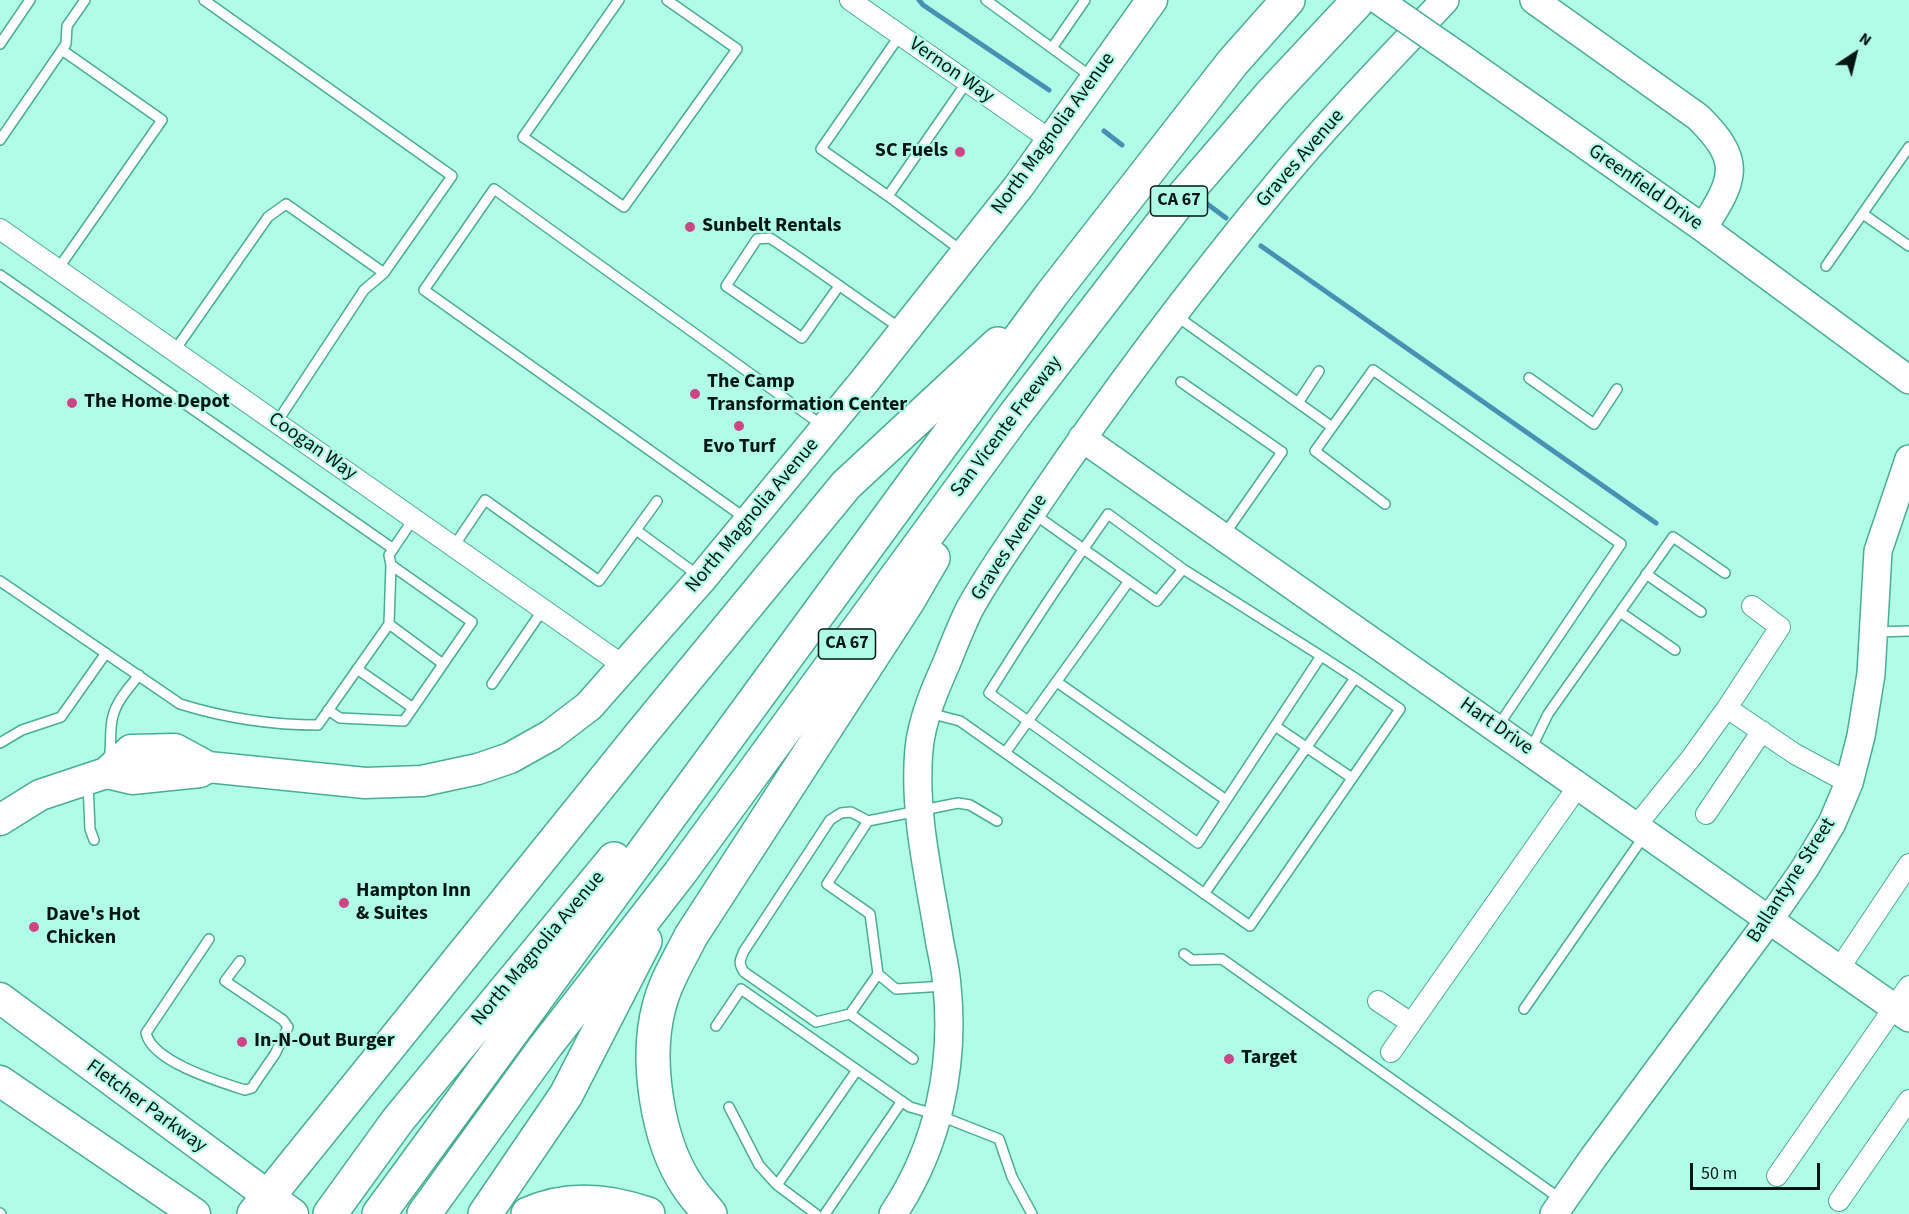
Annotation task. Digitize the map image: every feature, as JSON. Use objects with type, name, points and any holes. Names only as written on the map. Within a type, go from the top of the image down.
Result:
[{"type":"highway","name":"San Vicente Freeway","points":[[846,577],[1052,294],[1233,62],[1288,0]]},
{"type":"highway","name":"San Vicente Freeway","points":[[680,873],[1014,416],[1180,200],[1272,93],[1359,0]]},
{"type":"highway","points":[[261,1205],[846,485],[1052,294]]},
{"type":"highway","points":[[710,1214],[686,1184],[671,1152],[658,1110],[653,1072],[654,1035],[658,1009],[666,984],[691,936],[908,601],[1014,416]]},
{"type":"highway","points":[[381,1211],[846,577]]},
{"type":"highway","name":"North Magnolia Avenue","points":[[330,1214],[398,1120],[846,577]]},
{"type":"highway","points":[[424,1214],[545,1047],[680,873]]},
{"type":"highway","points":[[485,1214],[579,1072],[680,873]]},
{"type":"highway","points":[[528,1214],[561,1203],[591,1200],[623,1205],[648,1214]]},
{"type":"main road","name":"North Magnolia Avenue","points":[[0,819],[40,795],[97,776],[132,779],[200,772],[208,766],[365,783],[422,781],[478,769],[510,758],[551,735],[589,706],[702,578],[826,428],[966,254],[1052,141],[1152,0]]},
{"type":"main road","name":"Greenfield Drive","points":[[1378,0],[1703,228],[1909,380]]},
{"type":"main road","name":"Graves Avenue","points":[[893,1214],[911,1188],[928,1148],[943,1095],[948,1051],[947,986],[920,820],[920,748],[927,712],[969,610],[992,571],[1082,438],[1174,314],[1281,180],[1373,76],[1445,0]]},
{"type":"main road","points":[[1534,0],[1698,117],[1719,140],[1728,158],[1729,180],[1722,198],[1703,228]]},
{"type":"main road","name":"Hart Drive","points":[[1082,438],[1839,969],[1904,1004]]},
{"type":"main road","name":"Ballantyne Street","points":[[1558,1208],[1769,920],[1832,824],[1849,783],[1862,736],[1871,674],[1878,551],[1909,459]]},
{"type":"main road","name":"Fletcher Parkway","points":[[0,998],[261,1205],[294,1214]]},
{"type":"main road","points":[[0,1081],[195,1214]]},
{"type":"street","name":"Vernon Way","points":[[850,0],[1052,141]]},
{"type":"street","name":"Coogan Way","points":[[0,229],[624,666]]},
{"type":"street","points":[[1641,830],[1727,708],[1780,627],[1752,606]]},
{"type":"street","points":[[1727,708],[1795,753],[1849,783]]},
{"type":"street","points":[[1706,814],[1762,731]]},
{"type":"street","points":[[1391,1052],[1579,785]]},
{"type":"street","points":[[1839,969],[1909,864]]},
{"type":"street","points":[[1378,1001],[1411,1023]]},
{"type":"street","points":[[1777,1176],[1904,1004]]},
{"type":"street","points":[[1839,1201],[1909,1100]]},
{"type":"lane","points":[[0,44],[30,0]]},
{"type":"lane","points":[[0,140],[63,50],[66,44],[67,26],[85,0]]},
{"type":"lane","points":[[204,0],[452,176],[384,273],[364,290],[277,422]]},
{"type":"lane","points":[[619,0],[523,137],[624,207],[737,49],[667,0]]},
{"type":"lane","points":[[986,0],[1095,78]]},
{"type":"lane","points":[[1052,48],[1085,0]]},
{"type":"lane","points":[[900,35],[821,149],[966,254]]},
{"type":"lane","points":[[58,269],[162,120],[63,50]]},
{"type":"lane","points":[[888,196],[967,82]]},
{"type":"lane","points":[[1826,266],[1909,147]]},
{"type":"lane","points":[[749,521],[424,290],[494,189],[826,428]]},
{"type":"lane","points":[[175,350],[268,217],[286,204],[384,273]]},
{"type":"lane","points":[[1863,214],[1909,246]]},
{"type":"lane","points":[[839,286],[802,338],[726,286],[757,239],[770,238],[904,331]]},
{"type":"lane","points":[[0,275],[392,548]]},
{"type":"lane","points":[[1174,314],[1332,427]]},
{"type":"lane","points":[[1385,504],[1315,451],[1373,370],[1621,544],[1497,728]]},
{"type":"lane","points":[[1298,403],[1319,371]]},
{"type":"lane","points":[[1529,378],[1594,424],[1617,389]]},
{"type":"lane","points":[[1181,382],[1282,452],[1222,537]]},
{"type":"lane","points":[[454,546],[485,500],[599,581],[657,501]]},
{"type":"lane","points":[[1032,512],[1157,602],[1183,569]]},
{"type":"lane","points":[[927,712],[960,721],[1250,926],[1400,709],[1321,656],[1183,569],[1108,514],[1035,620],[989,693],[1198,843],[1321,656]]},
{"type":"lane","points":[[0,581],[180,704],[211,714],[281,725],[318,725],[389,624],[391,565],[389,555],[414,518]]},
{"type":"lane","points":[[636,530],[702,578]]},
{"type":"lane","points":[[1530,751],[1548,714],[1673,537],[1725,573]]},
{"type":"lane","points":[[328,710],[340,718],[405,721],[472,622],[391,565]]},
{"type":"lane","points":[[1646,574],[1701,612]]},
{"type":"lane","points":[[1005,753],[1129,581]]},
{"type":"lane","points":[[492,684],[544,608]]},
{"type":"lane","points":[[1620,612],[1675,650]]},
{"type":"lane","points":[[389,624],[443,664]]},
{"type":"lane","points":[[1873,632],[1909,631]]},
{"type":"lane","points":[[0,743],[22,730],[61,717],[106,653]]},
{"type":"lane","points":[[357,669],[413,708]]},
{"type":"lane","points":[[94,840],[90,829],[97,776],[112,746],[112,717],[120,699],[140,675]]},
{"type":"lane","points":[[1204,894],[1355,678]]},
{"type":"lane","points":[[1057,682],[1226,800]]},
{"type":"lane","points":[[1275,726],[1352,778]]},
{"type":"lane","points":[[868,821],[826,884],[870,914],[878,974],[850,1014],[816,1022],[744,972],[739,960],[830,820],[841,813],[851,812],[868,821],[958,803],[970,805],[997,820]]},
{"type":"lane","points":[[1524,1010],[1641,830]]},
{"type":"lane","points":[[209,939],[146,1033],[147,1039],[170,1060],[197,1074],[245,1090],[252,1088],[284,1039],[288,1027],[283,1020],[225,981],[240,961]]},
{"type":"lane","points":[[1184,954],[1192,960],[1222,959],[1558,1208]]},
{"type":"lane","points":[[878,974],[896,989],[947,986]]},
{"type":"lane","points":[[716,1026],[741,989],[910,1107],[938,1115],[999,1139],[1012,1177],[1032,1214]]},
{"type":"lane","points":[[850,1014],[914,1059]]},
{"type":"lane","points":[[777,1185],[857,1070]]},
{"type":"lane","points":[[825,1214],[902,1101]]},
{"type":"lane","points":[[729,1107],[759,1165],[777,1185],[816,1214]]},
{"type":"waterway","points":[[919,0],[923,5],[1049,90]]},
{"type":"waterway","points":[[1104,131],[1122,145]]},
{"type":"waterway","points":[[1206,203],[1226,218]]},
{"type":"waterway","points":[[1261,246],[1656,523]]},
{"type":"place","name":"SC Fuels","points":[[960,152]]},
{"type":"place","name":"Sunbelt Rentals","points":[[690,227]]},
{"type":"place","name":"The Camp Transformation Center","points":[[695,394]]},
{"type":"place","name":"The Home Depot","points":[[72,403]]},
{"type":"place","name":"Evo Turf","points":[[739,426]]},
{"type":"place","name":"Hampton Inn & Suites","points":[[344,903]]},
{"type":"place","name":"Dave's Hot Chicken","points":[[34,927]]},
{"type":"place","name":"In-N-Out Burger","points":[[242,1042]]},
{"type":"place","name":"Target","points":[[1229,1059]]}]
